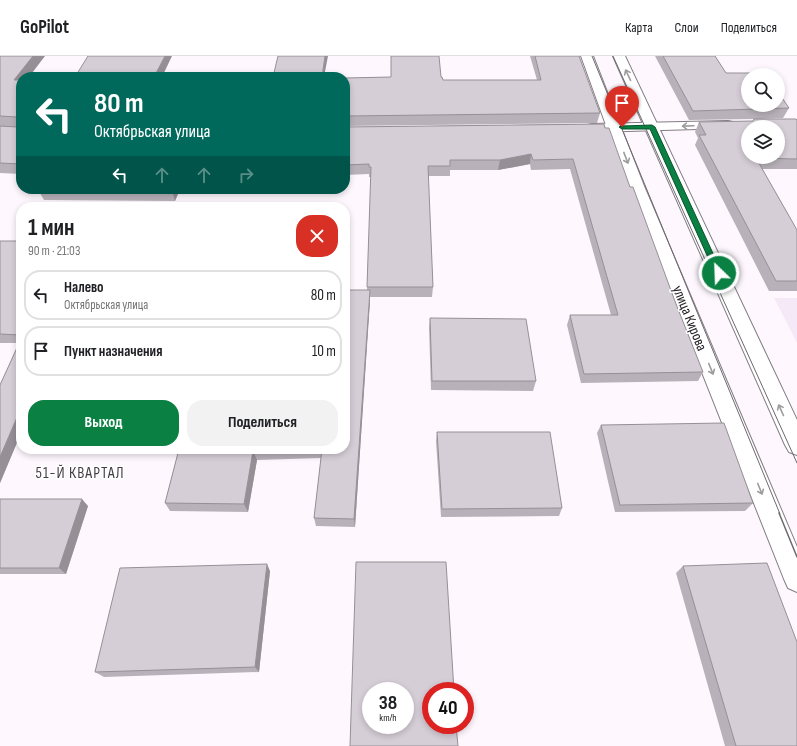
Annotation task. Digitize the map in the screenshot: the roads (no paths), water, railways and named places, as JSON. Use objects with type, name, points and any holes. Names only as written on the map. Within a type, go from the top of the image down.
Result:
[{"type":"street","name":"улица Кирова","points":[[586,56],[636,186],[797,580]]},
{"type":"street","points":[[619,56],[797,446]]},
{"type":"street","points":[[576,128],[741,124]]},
{"type":"tram line","points":[[592,56],[780,514]]},
{"type":"tram line","points":[[613,56],[797,463]]},
{"type":"tram line","points":[[779,513],[797,557]]},
{"type":"district","name":"51-Й КВАРТАЛ","points":[[80,472]]}]
